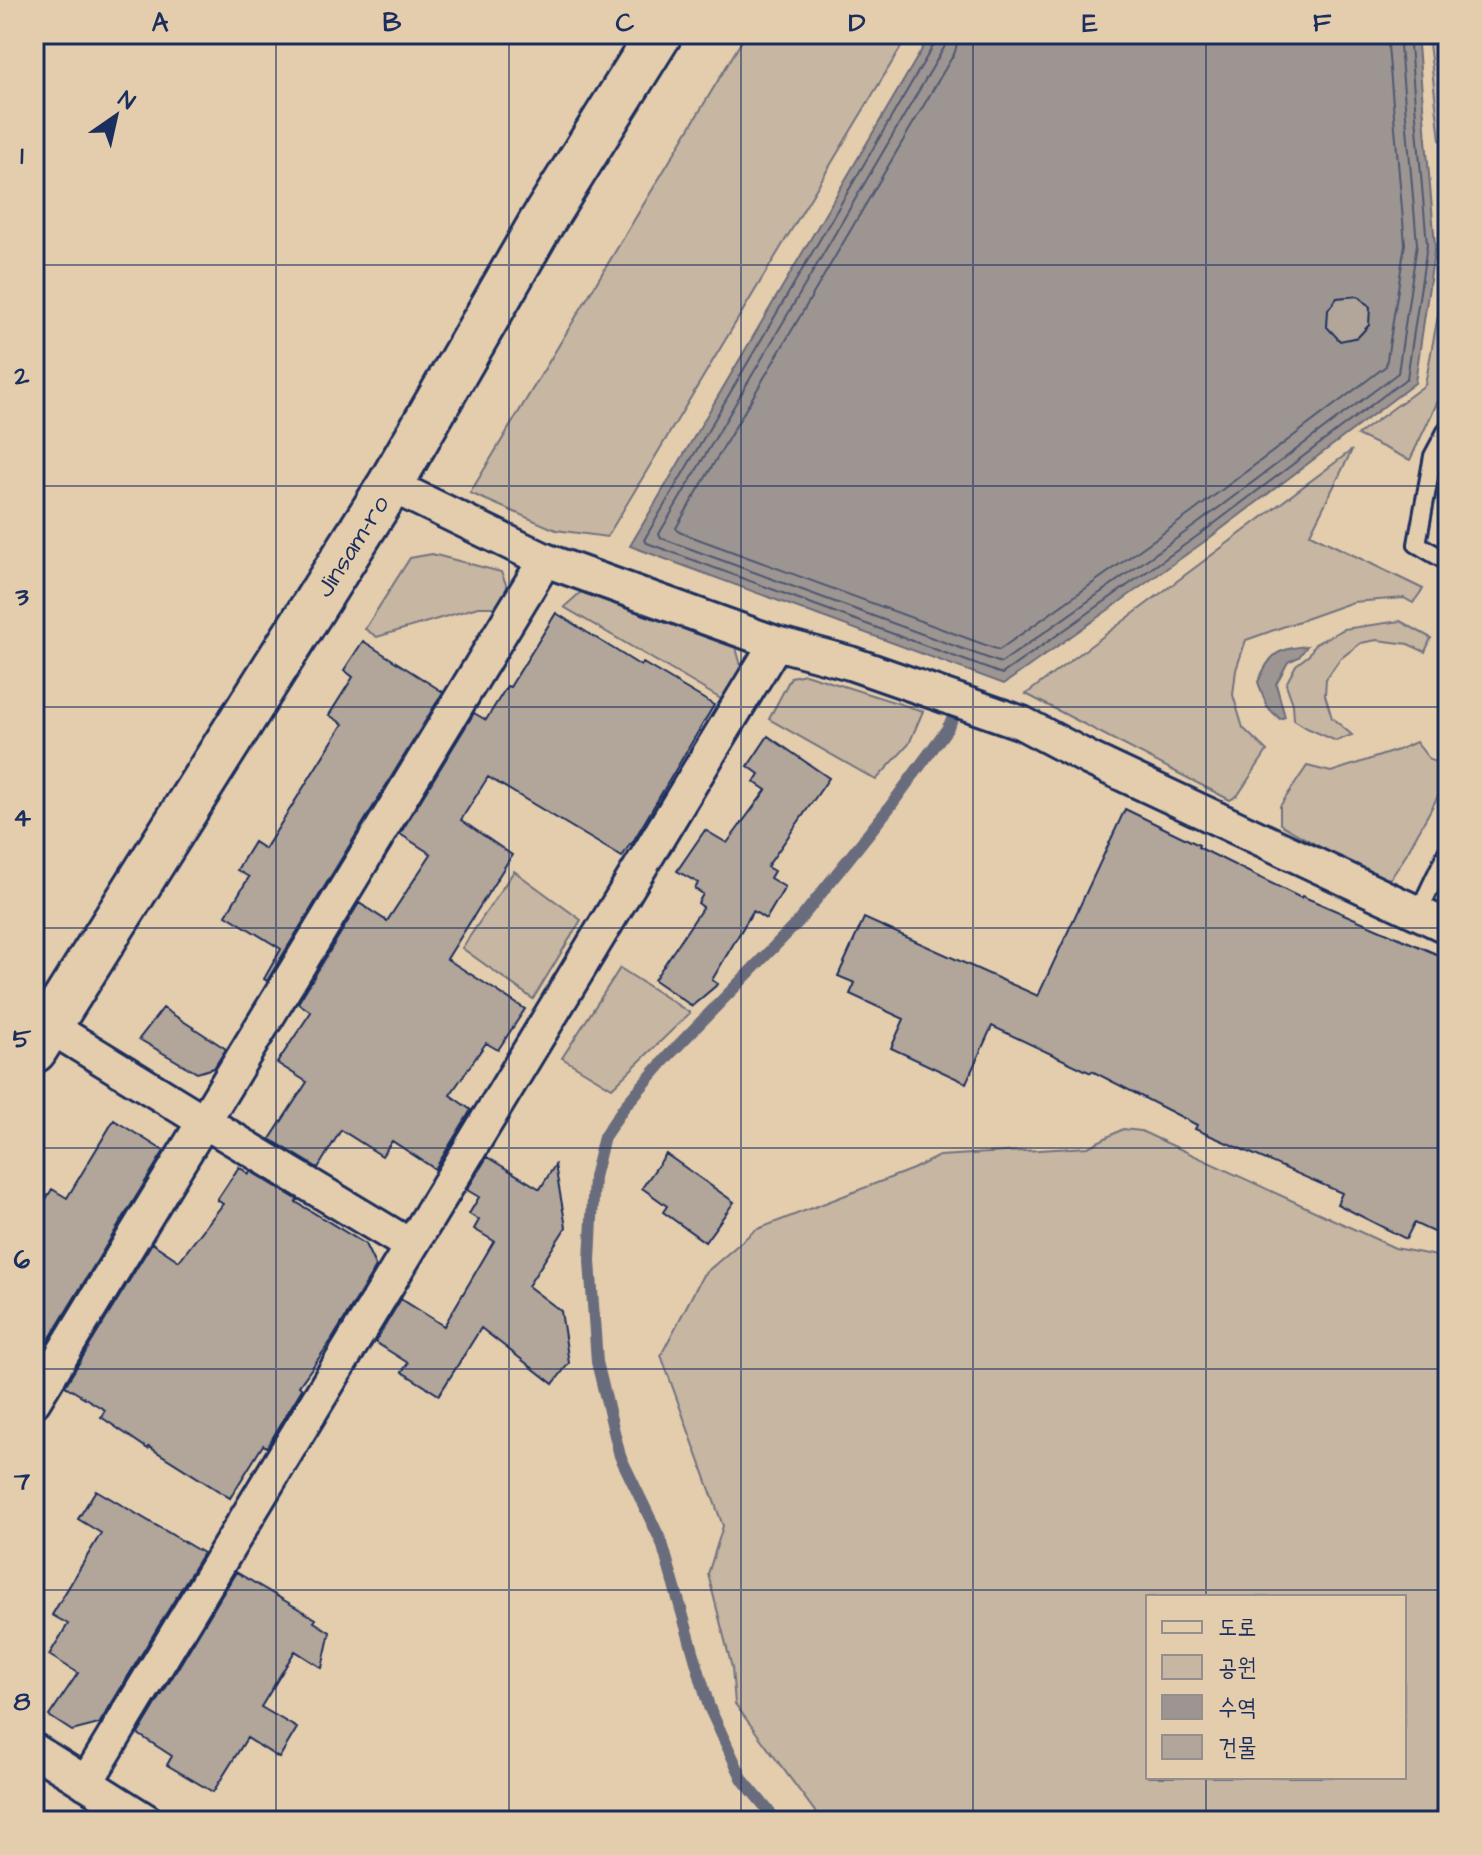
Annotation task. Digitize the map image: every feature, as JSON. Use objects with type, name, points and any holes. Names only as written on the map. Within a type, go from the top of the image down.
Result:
[{"type":"street","name":"Jinsam-ro","points":[[42,1038],[390,485],[540,225],[659,34]]},
{"type":"street","points":[[390,485],[545,560],[776,643],[850,663],[1022,723],[1090,759],[1448,927]]},
{"type":"street","points":[[34,1401],[545,560]]},
{"type":"street","points":[[86,1783],[776,643]]},
{"type":"street","points":[[42,1038],[205,1122],[411,1246]]},
{"type":"street","points":[[34,1750],[147,1821]]},
{"type":"lane","points":[[1448,428],[1433,456],[1417,544],[1448,562]]},
{"type":"lane","points":[[1418,913],[1448,850]]},
{"type":"green space","points":[[746,34],[909,34],[607,537],[556,530],[470,493]]},
{"type":"green space","points":[[1428,34],[1448,34],[1448,146],[1440,140]]},
{"type":"green space","points":[[1448,262],[1448,380],[1410,460],[1357,435],[1425,385]]},
{"type":"green space","points":[[1352,450],[1310,534],[1423,589],[1413,603],[1404,598],[1353,602],[1246,640],[1236,670],[1233,695],[1243,728],[1267,751],[1238,795],[1230,800],[1026,694]]},
{"type":"green space","points":[[432,554],[501,572],[509,591],[497,607],[478,607],[377,637],[365,629],[410,558]]},
{"type":"green space","points":[[581,592],[736,648],[742,669],[721,699],[564,607]]},
{"type":"green space","points":[[1400,621],[1431,638],[1425,652],[1408,644],[1377,640],[1361,643],[1340,659],[1326,679],[1325,695],[1332,718],[1352,735],[1336,741],[1294,720],[1293,704],[1286,684],[1296,665],[1309,655],[1315,644],[1344,629]]},
{"type":"green space","points":[[805,674],[923,711],[909,744],[876,780],[769,719],[791,677]]},
{"type":"green space","points":[[1416,742],[1430,760],[1448,766],[1448,778],[1391,878],[1378,880],[1280,824],[1280,806],[1307,766],[1331,772]]},
{"type":"green space","points":[[514,871],[581,920],[533,999],[462,948]]},
{"type":"green space","points":[[620,968],[690,1013],[612,1088],[562,1058]]},
{"type":"green space","points":[[1123,1129],[1141,1131],[1395,1248],[1448,1258],[1448,1783],[1431,1821],[822,1821],[735,1704],[732,1668],[708,1574],[723,1526],[661,1355],[703,1275],[755,1230],[939,1156],[1088,1147]]},
{"type":"water","points":[[931,34],[1417,34],[1435,245],[1415,383],[1208,539],[1004,684],[630,546]]},
{"type":"water","points":[[1307,646],[1299,657],[1288,662],[1276,684],[1285,717],[1280,719],[1267,707],[1258,682],[1275,655]]},
{"type":"building","points":[[1358,296],[1370,307],[1369,325],[1358,337],[1340,341],[1327,327],[1328,310],[1337,298]]},
{"type":"building","points":[[556,613],[641,666],[643,663],[714,705],[622,857],[488,777],[461,820],[512,855],[447,959],[525,1009],[498,1050],[486,1043],[450,1095],[471,1110],[435,1169],[392,1141],[382,1156],[341,1130],[318,1168],[270,1139],[307,1082],[277,1063],[311,1012],[298,1003],[359,903],[387,921],[431,854],[400,834],[474,713],[486,720]]},
{"type":"building","points":[[363,641],[443,692],[267,981],[264,979],[281,949],[226,915],[249,877],[237,870],[254,842],[265,849],[343,724],[329,715],[353,677],[344,670]]},
{"type":"building","points":[[768,736],[829,778],[767,867],[774,871],[770,878],[785,887],[766,919],[753,911],[712,980],[718,984],[692,1006],[654,980],[703,907],[698,903],[703,894],[695,889],[698,883],[677,871],[705,830],[727,843],[766,790],[754,782],[759,774],[748,766]]},
{"type":"building","points":[[1125,809],[1301,898],[1448,959],[1448,1239],[1414,1223],[1406,1239],[1337,1204],[1342,1193],[1195,1129],[1197,1125],[1092,1071],[992,1026],[966,1083],[891,1048],[904,1019],[850,994],[855,983],[838,976],[864,918],[1038,996]]},
{"type":"building","points":[[163,1008],[226,1049],[214,1068],[197,1073],[139,1039]]},
{"type":"building","points":[[114,1120],[164,1151],[34,1364],[34,1219],[52,1189],[67,1198]]},
{"type":"building","points":[[666,1154],[734,1202],[705,1242],[663,1212],[667,1206],[642,1188]]},
{"type":"building","points":[[487,1157],[540,1189],[555,1165],[566,1227],[528,1286],[561,1311],[569,1363],[553,1384],[481,1328],[439,1395],[402,1372],[408,1363],[375,1342],[401,1299],[444,1326],[494,1241],[474,1229],[479,1220],[469,1214],[479,1197],[467,1190]]},
{"type":"building","points":[[239,1167],[298,1200],[296,1202],[365,1244],[376,1267],[331,1341],[299,1386],[302,1389],[267,1447],[263,1445],[230,1498],[148,1449],[101,1417],[105,1410],[65,1386],[152,1243],[179,1261],[223,1204],[217,1200]]},
{"type":"building","points":[[96,1490],[203,1553],[99,1724],[72,1731],[49,1716],[78,1673],[49,1655],[68,1624],[52,1615],[101,1533],[78,1519]]},
{"type":"building","points":[[236,1572],[316,1619],[314,1622],[330,1632],[322,1668],[295,1651],[261,1707],[297,1728],[279,1758],[247,1738],[213,1792],[167,1765],[172,1756],[138,1734]]},
{"type":"waterway","points":[[777,1821],[743,1780],[709,1707],[662,1543],[620,1456],[597,1362],[590,1261],[594,1177],[604,1137],[624,1107],[669,1055],[799,921],[889,808],[955,714]]}]
